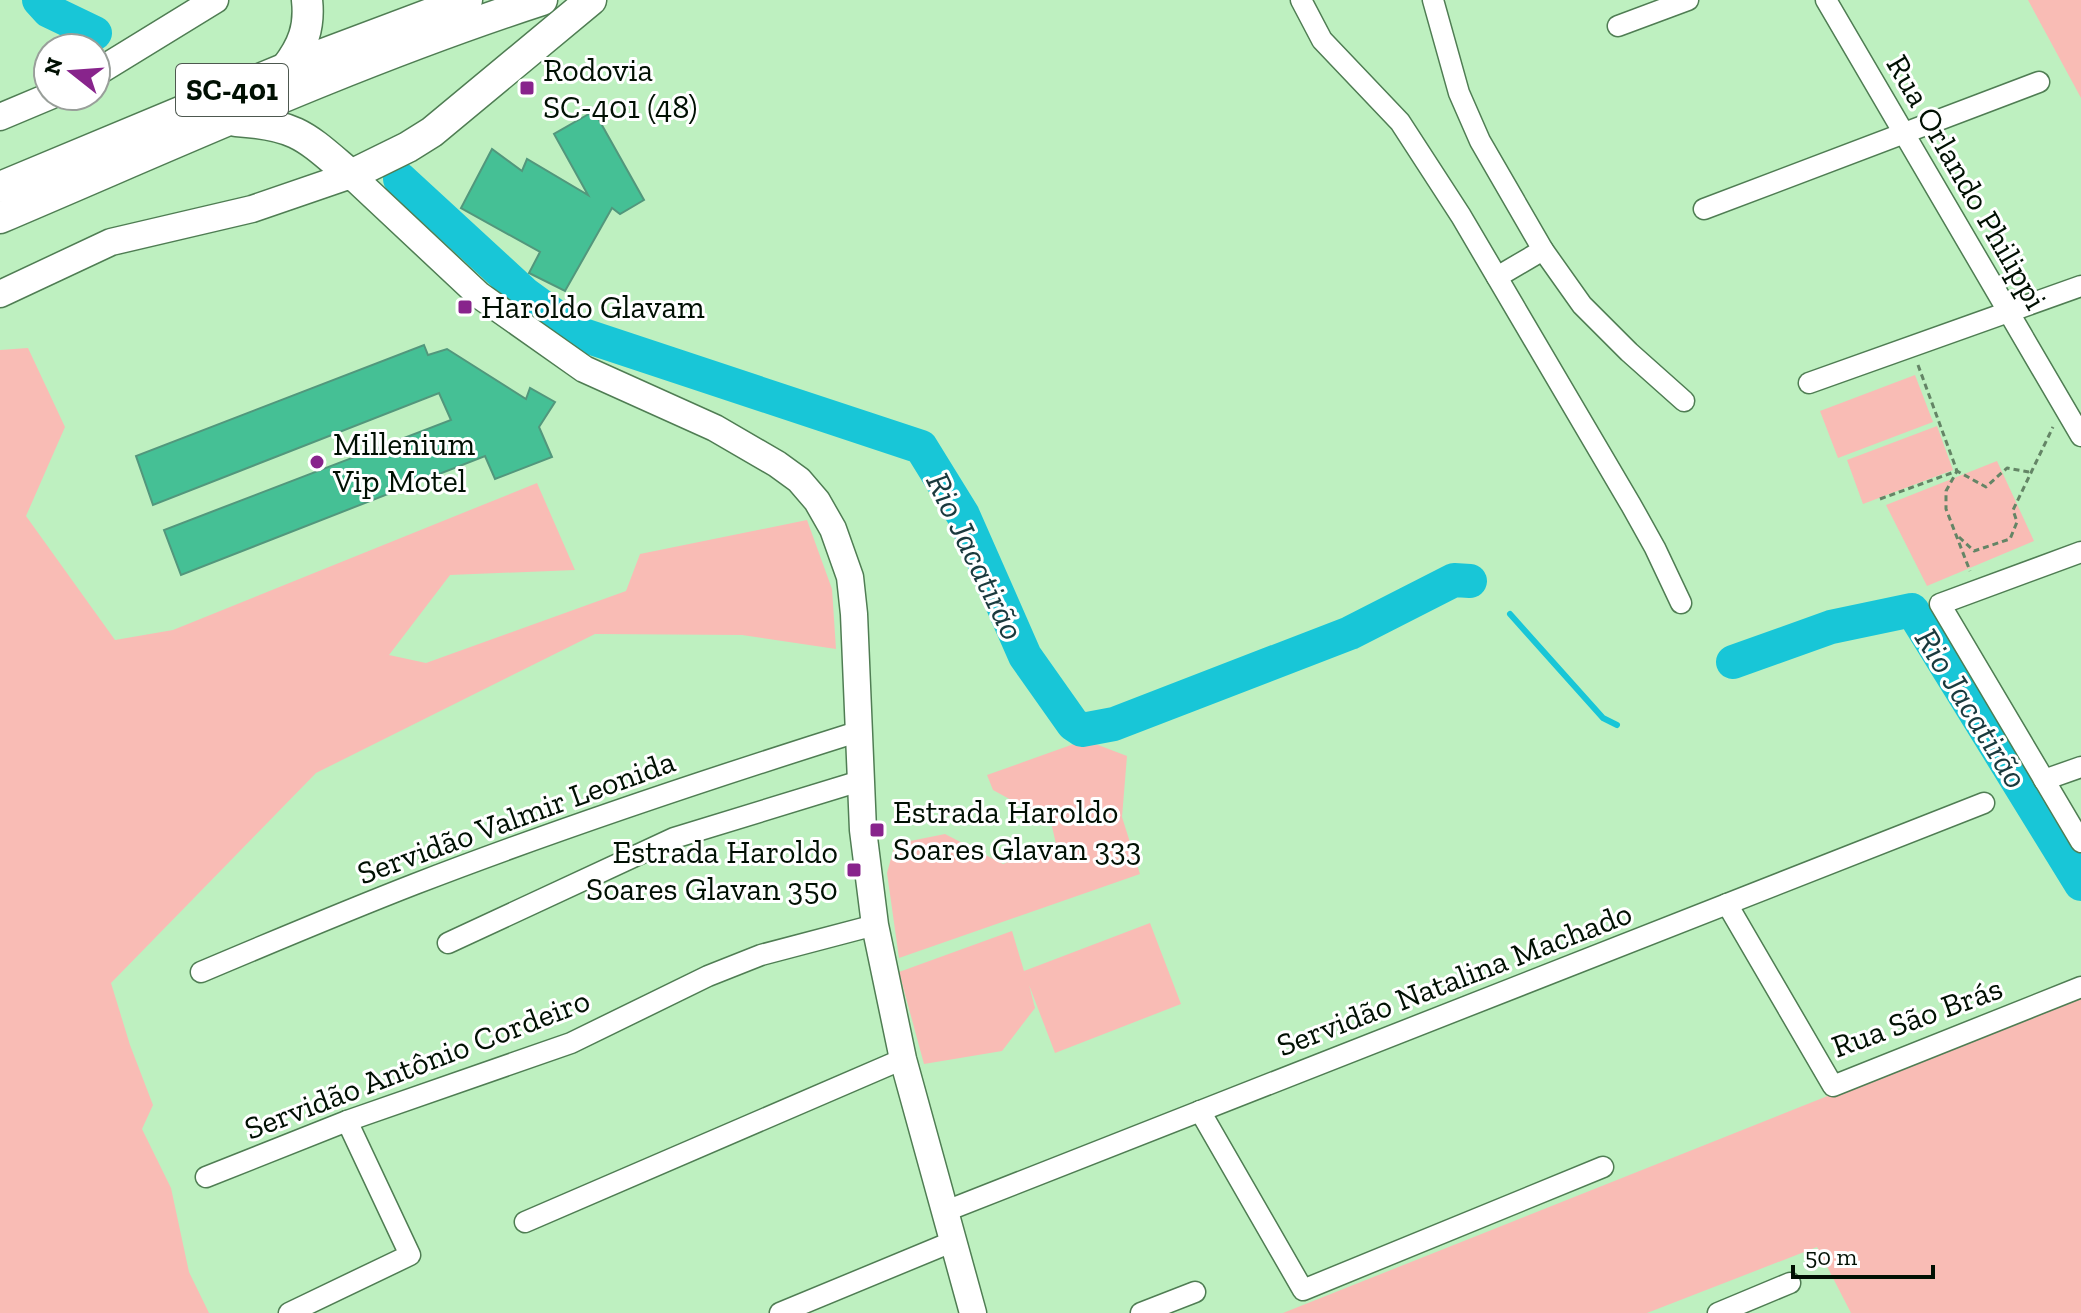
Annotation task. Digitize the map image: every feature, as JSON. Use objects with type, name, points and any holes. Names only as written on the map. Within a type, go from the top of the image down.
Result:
[{"type":"highway","name":"SC-401","points":[[0,187],[286,68],[467,0]]},
{"type":"highway","name":"SC-401","points":[[0,218],[394,54],[542,0]]},
{"type":"highway","points":[[230,121],[272,124],[296,131],[351,175],[432,132],[591,0]]},
{"type":"highway","points":[[286,68],[300,50],[307,30],[309,4],[321,9],[337,28],[369,35]]},
{"type":"main road","points":[[112,63],[215,0]]},
{"type":"main road","points":[[0,117],[32,104]]},
{"type":"main road","points":[[297,196],[309,183],[322,151]]},
{"type":"main road","points":[[0,294],[111,242],[140,233],[228,216],[297,196],[351,175],[479,295],[584,369],[715,428],[767,457],[799,480],[817,501],[833,529],[850,577],[860,781],[875,925],[903,1059],[973,1313]]},
{"type":"street","points":[[1301,0],[1322,40],[1400,122],[1461,216],[1643,526],[1681,603]]},
{"type":"street","points":[[1433,0],[1459,93],[1480,141],[1543,250],[1582,305],[1684,401]]},
{"type":"street","points":[[1618,26],[1688,0]]},
{"type":"street","name":"Rua Orlando Philippi","points":[[1826,0],[2081,436]]},
{"type":"street","points":[[1704,209],[2039,82]]},
{"type":"street","points":[[1497,277],[1543,250]]},
{"type":"street","points":[[1809,383],[2081,286]]},
{"type":"street","points":[[2081,552],[1940,604],[2081,842]]},
{"type":"street","name":"Servidão Valmir Leonida","points":[[201,972],[413,884],[724,774],[857,732]]},
{"type":"street","points":[[2044,780],[2081,767]]},
{"type":"street","points":[[448,943],[674,838],[860,781]]},
{"type":"street","name":"Servidão Natalina Machado","points":[[946,1211],[1984,803]]},
{"type":"street","name":"Rua São Brás","points":[[1727,904],[1833,1086],[2081,987]]},
{"type":"street","name":"Servidão Antônio Cordeiro","points":[[206,1177],[347,1121],[571,1043],[708,976],[761,955],[875,925]]},
{"type":"street","points":[[525,1222],[903,1059]]},
{"type":"street","points":[[1200,1111],[1303,1290],[1603,1167]]},
{"type":"street","points":[[289,1313],[410,1255],[347,1121]]},
{"type":"street","points":[[780,1313],[954,1241]]},
{"type":"street","points":[[1718,1313],[1790,1283]]},
{"type":"street","points":[[1141,1313],[1195,1292]]},
{"type":"path","points":[[1911,347],[1957,471],[1986,487],[2007,468],[2029,472]]},
{"type":"path","points":[[1957,471],[1946,491],[1950,525],[1957,535],[1974,551],[2010,539],[2017,522],[2013,510],[2064,406]]},
{"type":"path","points":[[1880,499],[1957,471]]},
{"type":"path","points":[[1957,535],[1977,590]]},
{"type":"shaded area","points":[[2028,0],[2081,0],[2081,98]]},
{"type":"shaded area","points":[[28,348],[65,427],[26,516],[115,640],[173,630],[537,483],[575,570],[450,575],[389,655],[426,663],[626,591],[640,554],[807,520],[832,589],[836,649],[742,635],[595,634],[316,773],[111,983],[153,1105],[142,1129],[171,1188],[189,1272],[209,1313],[0,1313],[0,350]]},
{"type":"shaded area","points":[[1915,375],[1933,422],[1838,458],[1820,411]]},
{"type":"shaded area","points":[[1937,426],[1953,470],[1863,504],[1847,460]]},
{"type":"shaded area","points":[[1997,461],[2034,541],[1927,586],[1886,505]]},
{"type":"shaded area","points":[[1085,740],[1127,756],[1122,817],[1140,874],[899,958],[887,873],[895,844],[945,834],[1003,864],[1056,844],[1051,822],[993,790],[987,775]]},
{"type":"shaded area","points":[[1150,923],[1181,1004],[1055,1053],[1029,985],[1035,1008],[1002,1051],[924,1064],[899,972],[1012,931],[1024,971]]},
{"type":"shaded area","points":[[2081,995],[2081,1313],[1851,1313],[1817,1247],[1647,1313],[1283,1313]]},
{"type":"building","points":[[594,111],[644,200],[620,214],[612,208],[565,291],[529,273],[540,252],[461,208],[492,149],[522,171],[527,159],[588,195],[554,134]]},
{"type":"building","points":[[424,345],[428,355],[447,349],[526,399],[530,388],[555,402],[539,427],[552,457],[495,479],[485,456],[181,575],[164,530],[451,420],[439,393],[153,505],[136,456]]},
{"type":"waterway","name":"Rio Jacatirão","points":[[39,0],[49,11],[93,32]]},
{"type":"waterway","name":"Rio Jacatirão","points":[[400,179],[525,294],[580,334],[921,447],[963,515],[1025,656],[1073,724],[1082,730],[1114,724],[1350,633],[1454,580],[1470,581]]},
{"type":"waterway","name":"Rio Jacatirão","points":[[1733,662],[1831,627],[1912,610],[2081,884]]},
{"type":"waterway","points":[[1510,614],[1603,718],[1617,725]]},
{"type":"place","name":"Rodovia SC-401 (48)","points":[[527,88]]},
{"type":"place","name":"Haroldo Glavam","points":[[465,307]]},
{"type":"place","name":"Millenium Vip Motel","points":[[317,462]]},
{"type":"place","name":"Estrada Haroldo Soares Glavan 333","points":[[877,830]]},
{"type":"place","name":"Estrada Haroldo Soares Glavan 350","points":[[854,870]]}]
